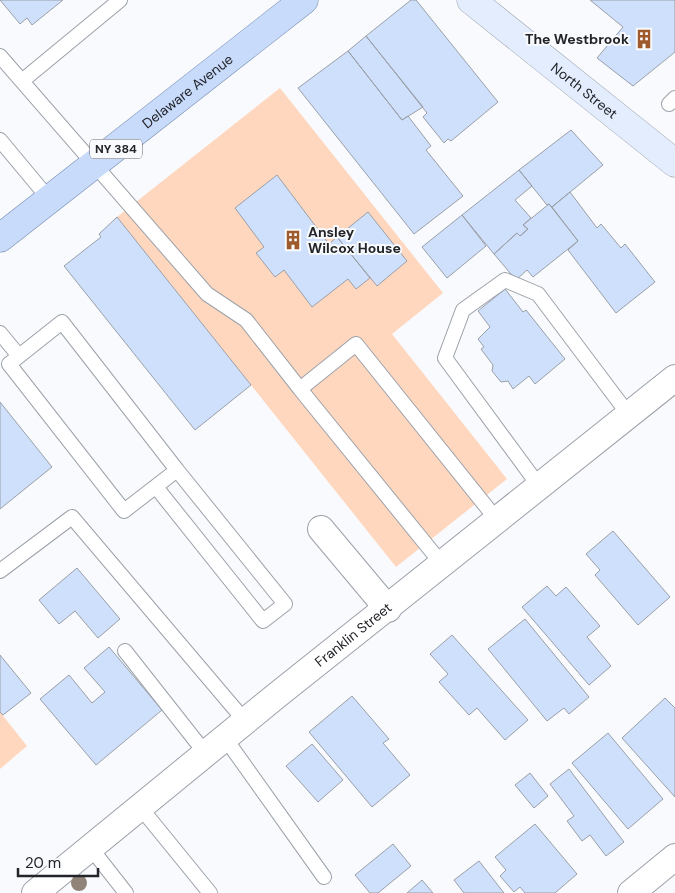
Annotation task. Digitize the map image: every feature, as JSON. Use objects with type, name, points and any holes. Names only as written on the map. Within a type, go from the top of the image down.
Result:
[{"type":"main road","name":"Delaware Avenue","points":[[0,238],[304,0]]},
{"type":"street","name":"North Street","points":[[471,0],[675,163]]},
{"type":"street","name":"Franklin Street","points":[[35,893],[245,721],[388,609],[675,378]]},
{"type":"street","points":[[321,529],[388,609]]},
{"type":"street","points":[[631,893],[675,857]]},
{"type":"lane","points":[[22,81],[120,0]]},
{"type":"lane","points":[[0,56],[207,294],[246,320],[442,564]]},
{"type":"lane","points":[[0,140],[50,200]]},
{"type":"lane","points":[[539,486],[446,358],[463,310],[505,280],[538,294],[629,415]]},
{"type":"lane","points":[[156,487],[263,621],[285,604],[177,470],[62,322],[9,364],[124,511],[177,470]]},
{"type":"lane","points":[[0,333],[19,356]]},
{"type":"lane","points":[[300,389],[356,344],[497,520]]},
{"type":"lane","points":[[0,571],[72,517],[245,721]]},
{"type":"lane","points":[[125,651],[215,746],[324,877]]},
{"type":"lane","points":[[140,807],[210,893]]},
{"type":"lane","points":[[90,848],[126,893]]},
{"type":"shaded area","points":[[280,88],[443,293],[392,334],[507,479],[396,567],[117,217]]},
{"type":"shaded area","points":[[0,712],[27,746],[0,769]]},
{"type":"building","points":[[0,0],[63,0],[32,25],[27,18],[20,24]]},
{"type":"building","points":[[411,0],[416,0],[498,102],[451,141],[448,139],[444,143],[423,117],[427,113],[366,36]]},
{"type":"building","name":"The Westbrook","points":[[590,0],[675,0],[675,52],[633,86],[597,58],[623,27]]},
{"type":"building","points":[[366,36],[423,107],[402,120],[348,51]]},
{"type":"building","points":[[348,51],[402,120],[408,116],[431,146],[426,150],[463,196],[414,234],[298,88]]},
{"type":"building","points":[[571,130],[603,165],[552,207],[549,204],[547,205],[519,170]]},
{"type":"building","points":[[519,170],[532,186],[515,200],[531,218],[523,225],[528,229],[520,236],[517,233],[494,254],[462,215]]},
{"type":"building","name":"Ansley Wilcox House","points":[[277,175],[329,244],[337,237],[370,278],[356,289],[348,279],[312,307],[284,270],[275,277],[256,253],[264,247],[235,208]]},
{"type":"building","points":[[570,192],[597,228],[601,224],[621,248],[625,244],[655,282],[616,313],[568,250],[578,241],[552,207]]},
{"type":"building","points":[[549,204],[578,241],[533,277],[527,270],[516,280],[494,254],[517,233],[520,236],[528,229],[523,225]]},
{"type":"building","points":[[368,212],[407,261],[377,286],[337,237]]},
{"type":"building","points":[[462,215],[486,246],[447,278],[422,247]]},
{"type":"building","points":[[117,217],[251,385],[195,430],[64,266],[101,237],[99,234]]},
{"type":"building","points":[[505,289],[523,312],[526,310],[565,359],[535,384],[529,376],[513,389],[508,381],[501,382],[492,371],[493,365],[481,349],[484,347],[478,339],[490,327],[478,311]]},
{"type":"building","points":[[0,402],[52,467],[0,509]]},
{"type":"building","points":[[613,531],[670,597],[638,625],[595,575],[600,570],[586,554]]},
{"type":"building","points":[[77,568],[120,619],[98,638],[75,611],[59,624],[39,600]]},
{"type":"building","points":[[547,586],[556,596],[566,587],[600,626],[587,637],[611,666],[589,685],[522,607]]},
{"type":"building","points":[[525,619],[589,697],[569,714],[564,708],[547,721],[488,649]]},
{"type":"building","points":[[452,635],[528,720],[505,740],[477,708],[469,715],[439,682],[448,674],[430,654]]},
{"type":"building","points":[[109,647],[162,710],[96,765],[40,699],[69,675],[92,703],[105,692],[84,668]]},
{"type":"building","points":[[0,655],[31,693],[3,715],[0,712]]},
{"type":"building","points":[[352,696],[389,739],[383,743],[410,775],[372,807],[309,732]]},
{"type":"building","points":[[665,698],[675,708],[675,797],[622,738]]},
{"type":"building","points":[[608,733],[663,799],[628,829],[572,763]]},
{"type":"building","points":[[312,744],[343,780],[318,802],[286,766]]},
{"type":"building","points":[[569,769],[624,842],[606,856],[590,835],[582,841],[567,821],[574,816],[550,784]]},
{"type":"building","points":[[530,773],[548,796],[534,808],[515,785]]},
{"type":"building","points":[[535,824],[577,874],[555,893],[525,893],[520,887],[514,892],[500,876],[506,870],[495,857]]},
{"type":"building","points":[[393,844],[411,866],[378,893],[370,893],[355,875]]},
{"type":"building","points":[[479,861],[504,893],[464,893],[454,880]]},
{"type":"building","points":[[422,880],[433,893],[407,893]]},
{"type":"place","name":"The Westbrook","points":[[644,39]]},
{"type":"place","name":"Ansley Wilcox House","points":[[293,240]]}]
